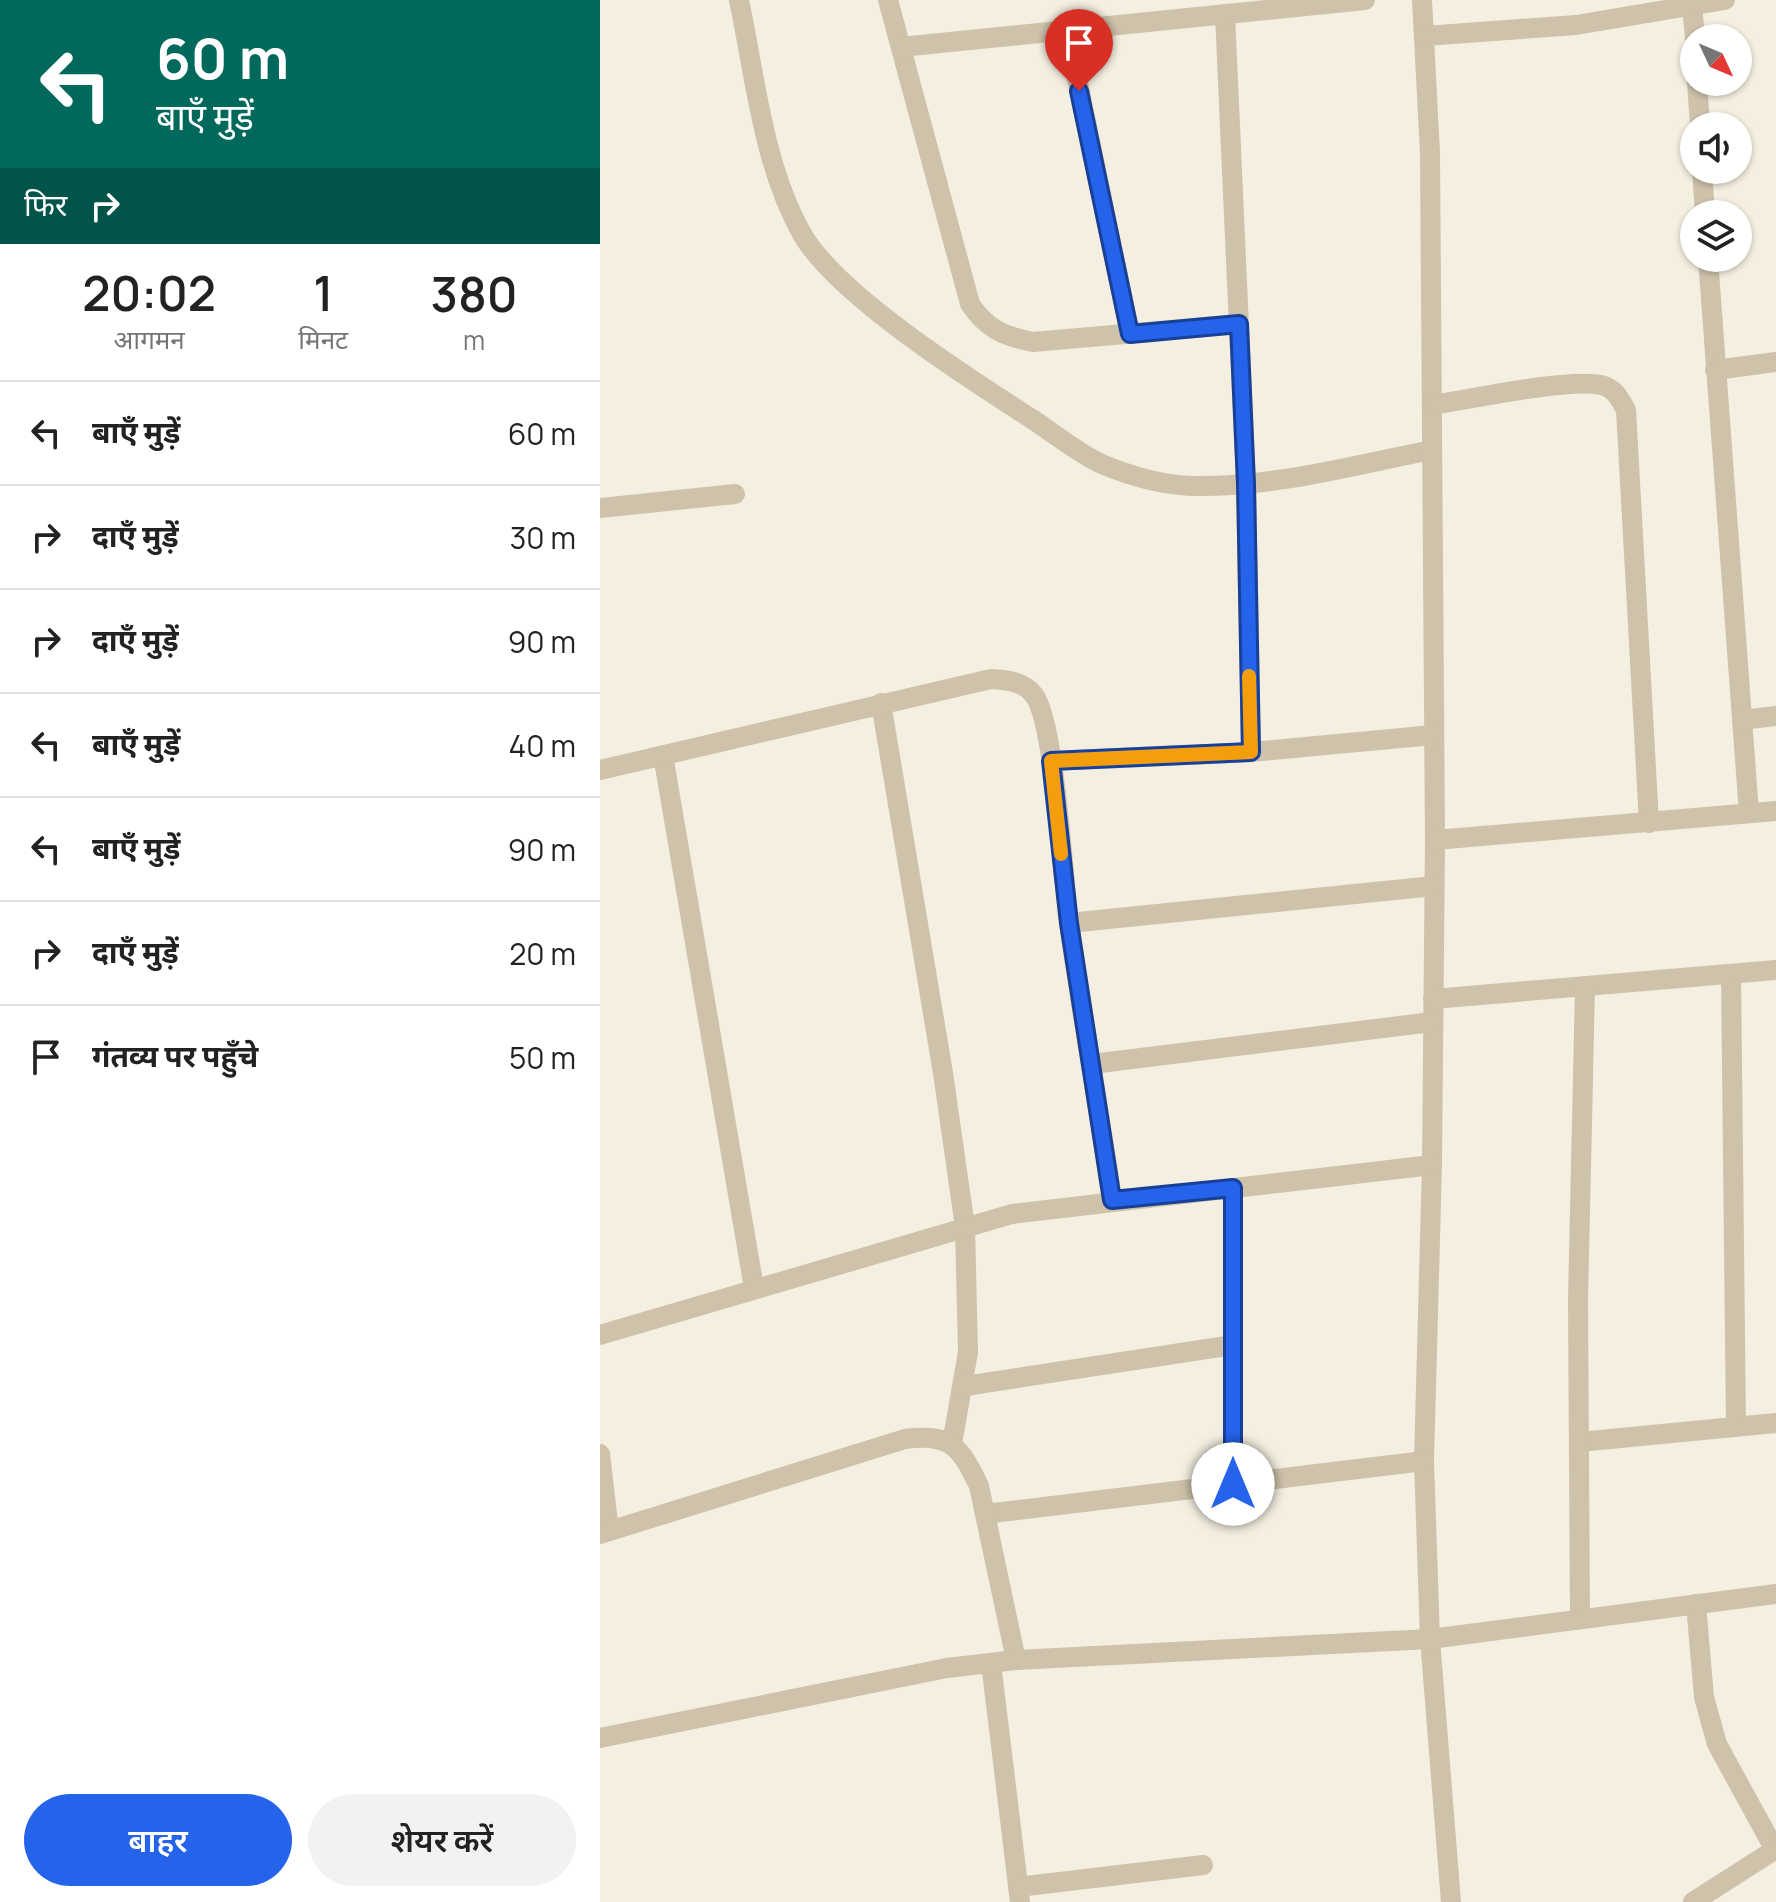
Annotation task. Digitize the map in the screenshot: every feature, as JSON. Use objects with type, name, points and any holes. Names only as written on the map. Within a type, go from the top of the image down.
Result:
[{"type":"street","points":[[739,0],[772,153],[802,234],[839,278],[973,380],[1102,464],[1147,480],[1190,486],[1246,484],[1432,450]]},
{"type":"street","points":[[888,0],[970,304],[985,325],[1007,337],[1033,342],[1239,324]]},
{"type":"street","points":[[901,47],[1365,0]]},
{"type":"street","points":[[1422,0],[1433,405],[1435,840],[1432,1165],[1424,1461],[1430,1639],[1451,1902]]},
{"type":"street","points":[[1425,36],[1576,25],[1725,0]]},
{"type":"street","points":[[1692,4],[1694,24]]},
{"type":"street","points":[[1225,14],[1246,484],[1251,752]]},
{"type":"street","points":[[1067,30],[1130,334]]},
{"type":"street","points":[[1709,272],[1749,813]]},
{"type":"street","points":[[1715,370],[1776,362]]},
{"type":"street","points":[[1433,405],[1572,385],[1602,385],[1618,394],[1626,410],[1649,823]]},
{"type":"street","points":[[600,508],[735,494]]},
{"type":"street","points":[[600,770],[991,679],[1014,680],[1034,695],[1039,704],[1051,761],[1069,923],[1112,1200]]},
{"type":"street","points":[[881,703],[943,1073],[965,1227],[969,1324],[965,1386],[952,1444]]},
{"type":"street","points":[[1742,720],[1776,716]]},
{"type":"street","points":[[1051,761],[1251,752],[1433,735]]},
{"type":"street","points":[[663,755],[754,1288]]},
{"type":"street","points":[[1435,840],[1776,811]]},
{"type":"street","points":[[1069,923],[1434,886]]},
{"type":"street","points":[[1433,999],[1776,970]]},
{"type":"street","points":[[1731,974],[1736,1427]]},
{"type":"street","points":[[1580,1618],[1578,1301],[1585,986]]},
{"type":"street","points":[[1092,1064],[1432,1022]]},
{"type":"street","points":[[600,1335],[1012,1214],[1432,1165]]},
{"type":"street","points":[[1233,1188],[1233,1484]]},
{"type":"street","points":[[965,1386],[1233,1345]]},
{"type":"street","points":[[1579,1442],[1776,1423]]},
{"type":"street","points":[[600,1454],[605,1533],[905,1439],[931,1435],[952,1444],[966,1459],[979,1486],[1016,1660]]},
{"type":"street","points":[[985,1514],[1424,1461]]},
{"type":"street","points":[[600,1738],[858,1685],[991,1663],[1430,1639],[1776,1594]]},
{"type":"street","points":[[1693,1902],[1775,1849],[1717,1744],[1704,1697],[1696,1604]]},
{"type":"street","points":[[991,1663],[1019,1895],[1203,1865]]},
{"type":"slow traffic","points":[[1061,854],[1051,761],[1251,752],[1249,676]]},
{"type":"route","points":[[1079,91],[1130,334],[1239,324],[1246,484],[1251,752],[1051,761],[1069,923],[1112,1200],[1233,1188],[1233,1484]]}]
